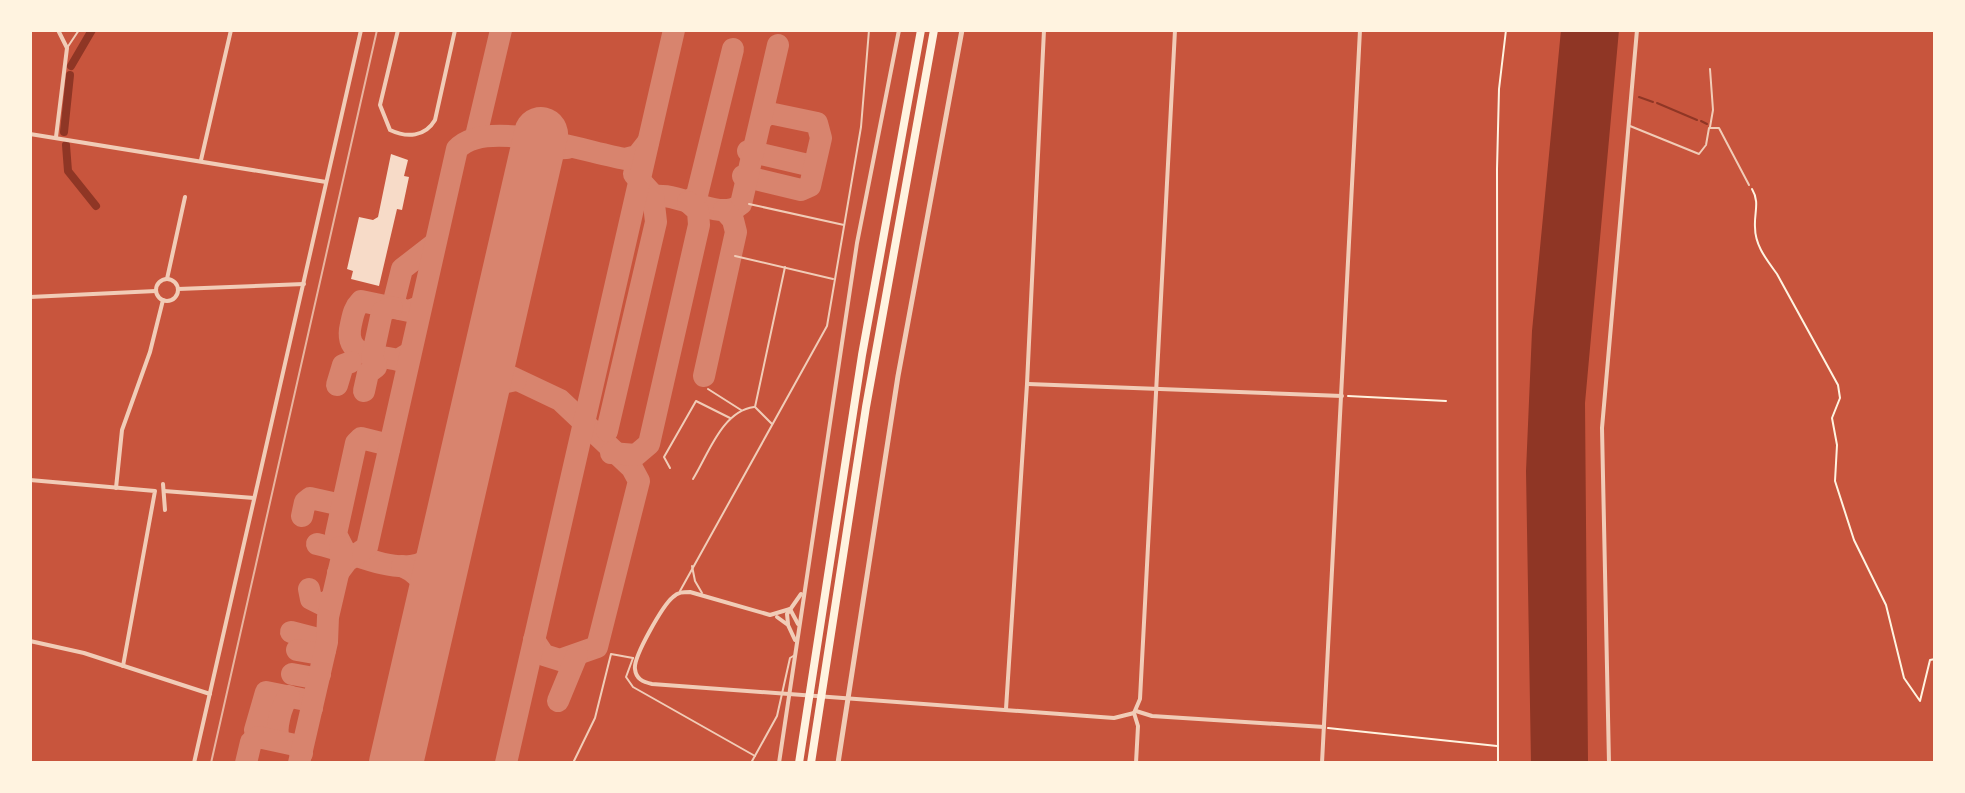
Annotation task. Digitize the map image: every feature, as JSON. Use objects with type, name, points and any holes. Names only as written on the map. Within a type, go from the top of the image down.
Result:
[{"type":"highway","points":[[799,763],[862,355],[921,30]]},
{"type":"highway","points":[[811,763],[866,407],[934,30]]},
{"type":"street","points":[[56,138],[67,48],[58,30]]},
{"type":"street","points":[[201,161],[231,30]]},
{"type":"street","points":[[194,763],[361,30]]},
{"type":"street","points":[[398,30],[381,112],[392,132],[408,136],[428,130],[435,120],[455,30]]},
{"type":"street","points":[[779,763],[802,592],[861,216],[899,30]]},
{"type":"street","points":[[838,763],[900,380],[962,30]]},
{"type":"street","points":[[1006,709],[1027,384],[1044,30]]},
{"type":"street","points":[[1136,763],[1138,726],[1135,712],[1140,699],[1175,30]]},
{"type":"street","points":[[1322,763],[1360,30]]},
{"type":"street","points":[[1609,763],[1602,428],[1637,30]]},
{"type":"street","points":[[30,134],[326,182]]},
{"type":"street","points":[[167,279],[185,197]]},
{"type":"street","points":[[156,291],[158,283],[167,279],[175,282],[178,289],[174,299],[163,300]]},
{"type":"street","points":[[178,289],[304,284]]},
{"type":"street","points":[[30,297],[156,291]]},
{"type":"street","points":[[156,291],[163,300]]},
{"type":"street","points":[[116,488],[122,430],[150,352],[163,300]]},
{"type":"street","points":[[1027,384],[1342,396]]},
{"type":"street","points":[[30,480],[155,491],[123,666]]},
{"type":"street","points":[[163,484],[165,510]]},
{"type":"street","points":[[164,491],[254,498]]},
{"type":"street","points":[[796,652],[795,638],[788,625],[774,616],[704,595],[680,592],[670,599],[634,659],[637,677],[648,684],[1114,718],[1135,712],[1152,716],[1324,727]]},
{"type":"street","points":[[788,625],[790,609],[802,592]]},
{"type":"street","points":[[774,616],[790,609]]},
{"type":"street","points":[[790,609],[799,631]]},
{"type":"street","points":[[30,641],[210,694]]},
{"type":"lane","points":[[67,48],[79,30]]},
{"type":"lane","points":[[680,592],[681,583],[693,561],[822,338],[862,114],[869,30]]},
{"type":"lane","points":[[1628,126],[1699,154],[1706,145],[1713,110],[1710,69]]},
{"type":"lane","points":[[1709,128],[1719,128],[1749,185]]},
{"type":"lane","points":[[749,204],[844,225]]},
{"type":"lane","points":[[735,256],[834,279]]},
{"type":"lane","points":[[755,407],[785,267]]},
{"type":"lane","points":[[708,389],[742,410]]},
{"type":"lane","points":[[670,468],[664,457],[696,401],[730,418]]},
{"type":"lane","points":[[755,407],[772,424]]},
{"type":"lane","points":[[693,479],[730,418],[742,410],[755,407]]},
{"type":"lane","points":[[693,561],[695,581],[704,595]]},
{"type":"lane","points":[[751,763],[777,716],[788,664],[796,652]]},
{"type":"lane","points":[[573,763],[595,718],[611,654],[634,659],[626,677],[633,687],[755,756]]},
{"type":"path","points":[[1498,763],[1497,169],[1499,89],[1506,30]]},
{"type":"path","points":[[1749,185],[1757,201],[1756,238],[1765,261],[1777,274],[1838,385],[1840,398],[1832,424],[1837,445],[1835,481],[1854,540],[1886,605],[1904,678],[1920,701],[1930,660],[1935,659]]},
{"type":"path","points":[[1342,396],[1446,401]]},
{"type":"path","points":[[1324,727],[1498,747]]},
{"type":"shaded area","points":[[1561,30],[1619,30],[1585,403],[1588,763],[1531,763],[1526,471],[1532,331]]},
{"type":"building","points":[[391,154],[408,160],[404,176],[409,177],[402,210],[397,209],[379,286],[351,279],[353,271],[347,269],[359,217],[373,220],[378,217]]},
{"type":"waterway","points":[[71,66],[92,30]]},
{"type":"waterway","points":[[64,132],[70,75]]},
{"type":"waterway","points":[[1639,97],[1653,102]]},
{"type":"waterway","points":[[1657,103],[1697,120]]},
{"type":"waterway","points":[[1701,121],[1707,124]]},
{"type":"waterway","points":[[66,145],[68,171],[96,206]]},
{"type":"taxiway","points":[[476,136],[501,30]]},
{"type":"taxiway","points":[[506,763],[674,30]]},
{"type":"taxiway","points":[[643,199],[667,196],[720,210],[741,204],[778,45]]},
{"type":"taxiway","points":[[688,202],[697,195],[733,49]]},
{"type":"taxiway","points":[[743,176],[801,190],[810,186],[821,138],[817,123],[769,113],[762,119]]},
{"type":"taxiway","points":[[338,573],[347,561],[367,547],[457,149],[471,140],[512,136],[625,159],[637,156],[648,142]]},
{"type":"taxiway","points":[[531,177],[544,155],[567,148]]},
{"type":"taxiway","points":[[748,151],[808,165],[815,161]]},
{"type":"taxiway","points":[[607,431],[656,222],[653,195],[634,174]]},
{"type":"taxiway","points":[[611,453],[636,455],[649,444],[699,225],[698,211],[688,202]]},
{"type":"taxiway","points":[[704,376],[736,232],[733,220],[724,210]]},
{"type":"taxiway","points":[[400,309],[394,301],[402,269],[433,245]]},
{"type":"taxiway","points":[[408,354],[398,360],[362,352],[351,343],[352,318],[361,301],[409,311],[419,307]]},
{"type":"taxiway","points":[[364,391],[368,373],[376,367],[372,358],[382,312],[392,307]]},
{"type":"taxiway","points":[[492,347],[493,358],[503,373],[560,400],[632,468],[639,481],[597,647],[560,660],[544,655],[534,640]]},
{"type":"taxiway","points":[[337,385],[343,365],[351,362]]},
{"type":"taxiway","points":[[480,399],[497,384],[516,380]]},
{"type":"taxiway","points":[[344,550],[336,534],[356,443],[361,438],[385,444],[389,449]]},
{"type":"taxiway","points":[[302,516],[305,502],[310,498],[337,504],[341,509]]},
{"type":"taxiway","points":[[317,544],[378,562],[414,566],[429,559],[442,545],[452,522]]},
{"type":"taxiway","points":[[299,763],[327,642],[328,617],[342,557],[340,547]]},
{"type":"taxiway","points":[[402,566],[423,583],[429,606],[428,625]]},
{"type":"taxiway","points":[[309,589],[311,599],[323,605],[332,598]]},
{"type":"taxiway","points":[[291,632],[318,639],[327,635]]},
{"type":"taxiway","points":[[297,650],[320,654],[325,650]]},
{"type":"taxiway","points":[[558,701],[577,655]]},
{"type":"taxiway","points":[[292,674],[314,678],[320,674]]},
{"type":"taxiway","points":[[260,737],[255,730],[266,692],[306,700],[312,708]]},
{"type":"taxiway","points":[[280,741],[279,718],[289,696]]},
{"type":"taxiway","points":[[246,763],[251,742],[258,737],[295,745],[302,753]]},
{"type":"runway","points":[[396,763],[541,134]]},
{"type":"railway","points":[[211,763],[377,30]]}]
